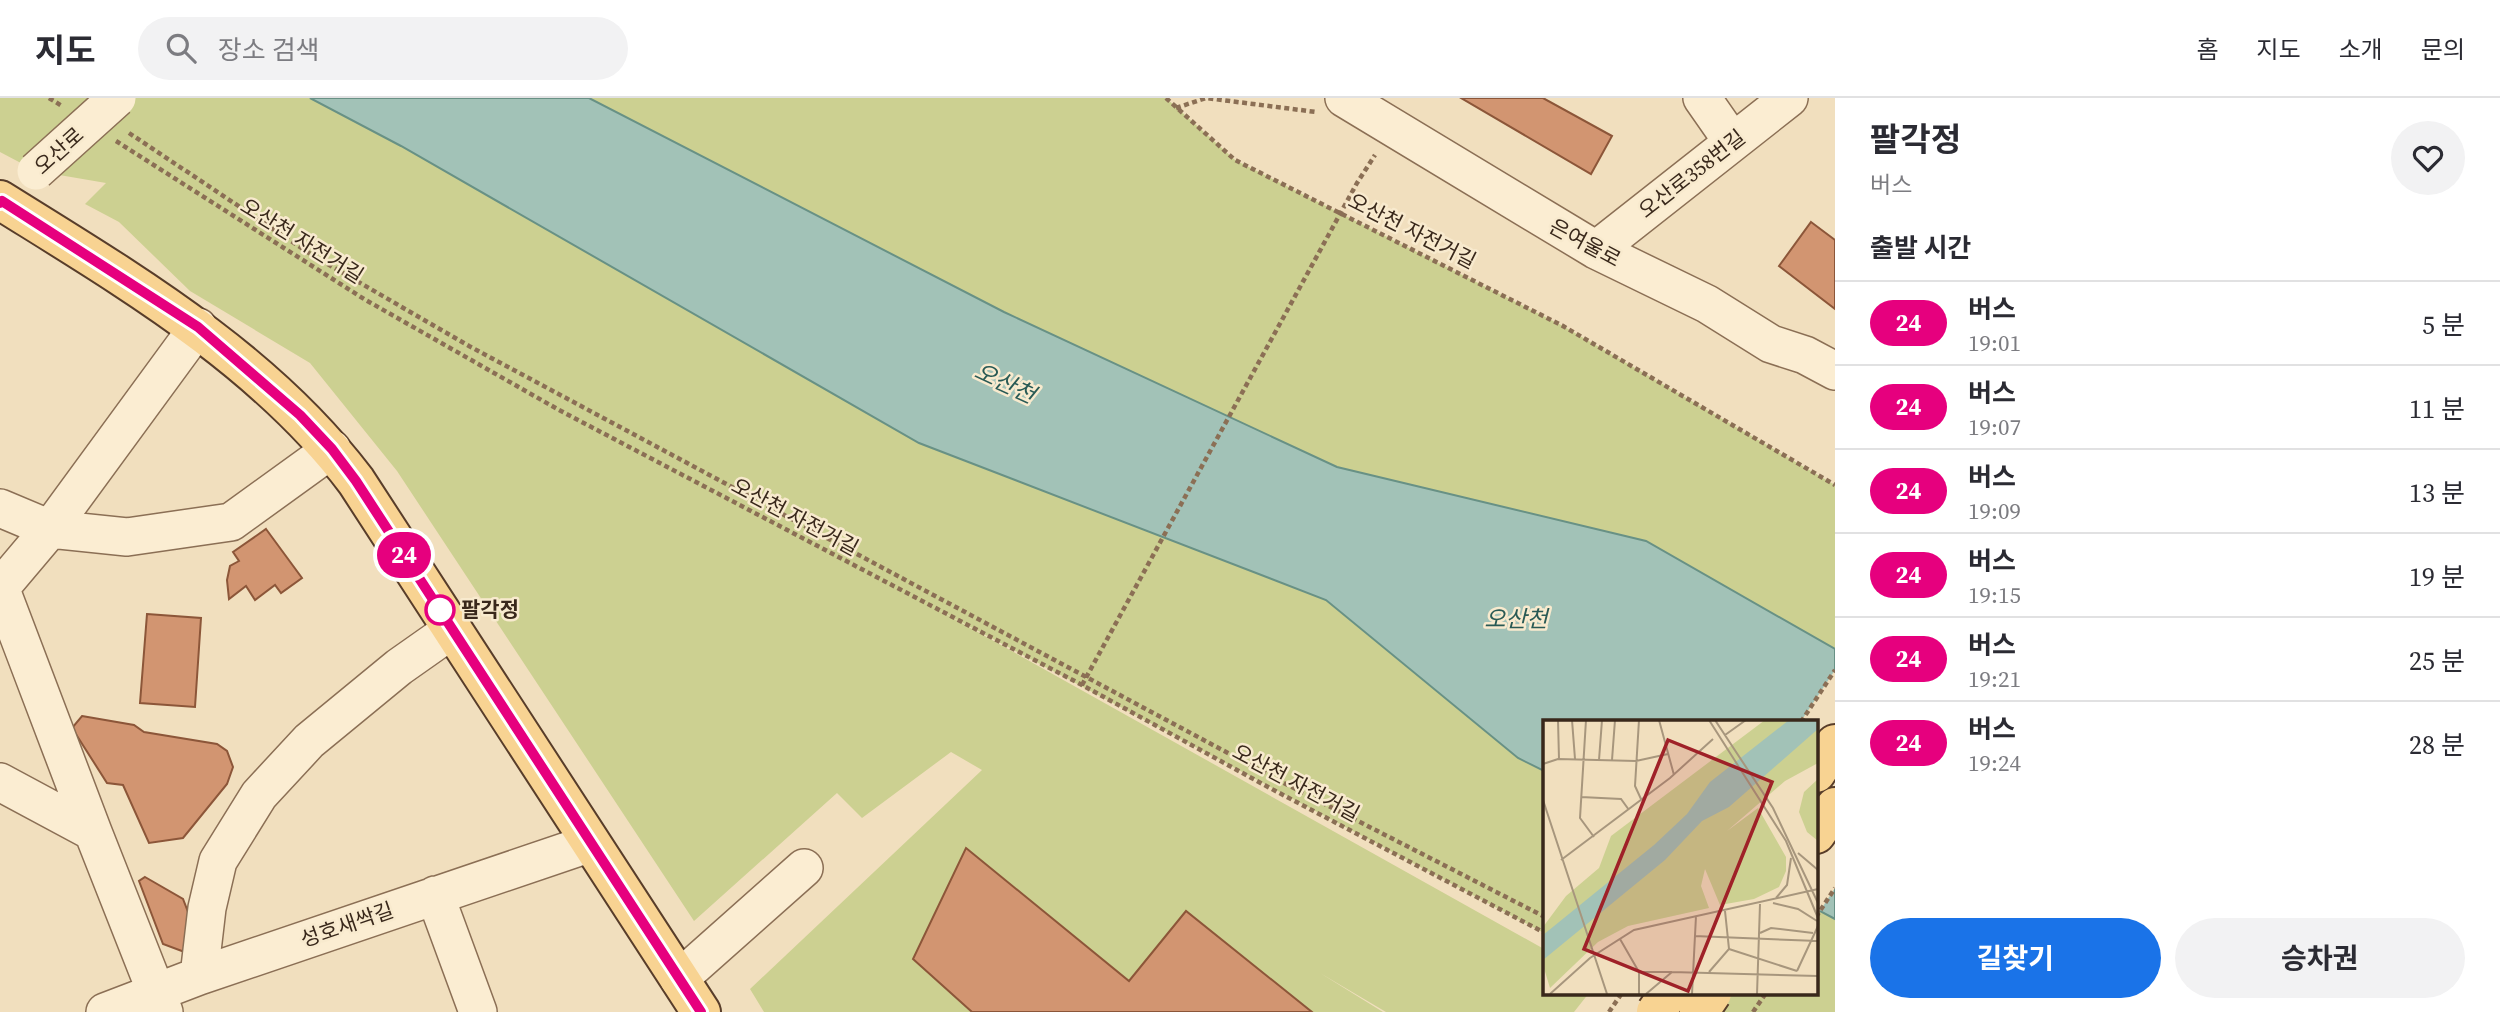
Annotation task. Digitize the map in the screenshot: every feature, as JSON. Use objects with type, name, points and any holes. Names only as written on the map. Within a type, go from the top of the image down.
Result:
[{"type":"main road","points":[[1,202],[198,327],[300,415],[332,449],[356,481],[701,1012]]},
{"type":"main road","points":[[1818,770],[1835,744]]},
{"type":"main road","points":[[1818,831],[1835,807]]},
{"type":"main road","points":[[1656,1012],[1668,995]]},
{"type":"main road","points":[[1699,1012],[1711,995]]},
{"type":"street","points":[[1702,98],[1732,141]]},
{"type":"street","name":"오산로358번길","points":[[1596,250],[1789,98]]},
{"type":"street","name":"은여울로","points":[[1356,106],[1596,250],[1707,304],[1771,344],[1805,355],[1835,371]]},
{"type":"street","name":"오산로","points":[[1,202],[37,171],[120,114]]},
{"type":"street","points":[[160,1002],[1,587],[50,529],[198,327]]},
{"type":"street","points":[[1771,344],[1802,380],[1835,398]]},
{"type":"street","points":[[0,508],[50,529],[127,537],[231,522],[332,449]]},
{"type":"street","points":[[199,976],[207,908],[218,861],[259,795],[309,741],[399,667],[453,629]]},
{"type":"street","points":[[0,782],[93,832]]},
{"type":"street","name":"성호새싹길","points":[[105,1012],[160,1002],[199,976],[591,843]]},
{"type":"street","points":[[679,979],[804,868]]},
{"type":"street","points":[[435,895],[478,1012]]},
{"type":"path","points":[[49,98],[72,113]]},
{"type":"path","name":"오산천 자전거길","points":[[1166,98],[1236,160],[1563,326],[1835,485]]},
{"type":"path","points":[[1176,108],[1206,98],[1325,114],[1356,106]]},
{"type":"path","points":[[120,114],[312,255],[469,346],[1282,782],[1543,916]]},
{"type":"path","name":"오산천 자전거길","points":[[107,135],[364,299],[559,410],[1082,685],[1543,932]]},
{"type":"path","points":[[1082,685],[1357,183]]},
{"type":"path","points":[[1802,720],[1835,670]]},
{"type":"path","points":[[1818,914],[1835,888]]},
{"type":"path","points":[[1609,1012],[1621,995]]},
{"type":"path","points":[[1753,1012],[1765,995]]},
{"type":"green space","points":[[0,98],[1166,98],[1235,160],[1563,326],[1835,485],[1835,1012],[1701,1012],[1667,995],[1818,995],[1818,720],[1543,720],[1543,932],[933,607],[1543,948],[1543,995],[1587,995],[1574,1012],[1386,1012],[1320,973],[1383,1012],[764,1012],[750,989],[982,770],[951,752],[862,818],[837,793],[694,921],[397,471],[310,363],[190,291],[119,222],[85,204],[106,183],[36,171],[0,152]]},
{"type":"water","name":"오산천","points":[[310,98],[589,98],[1004,312],[1337,467],[1646,541],[1835,649],[1835,919],[1818,910],[1818,720],[1543,720],[1543,770],[1518,758],[1326,600],[919,443],[401,146]]},
{"type":"pier","points":[[1835,670],[1835,888],[1818,914],[1818,720],[1802,720]]},
{"type":"building","points":[[1461,98],[1543,98],[1612,136],[1591,174]]},
{"type":"building","points":[[1811,222],[1835,240],[1835,309],[1779,266]]},
{"type":"building","points":[[266,529],[302,578],[281,593],[275,585],[255,600],[246,586],[229,599],[227,580],[230,566],[239,561],[233,552]]},
{"type":"building","points":[[147,614],[201,618],[195,707],[140,703]]},
{"type":"building","points":[[82,716],[134,725],[144,732],[217,744],[227,751],[233,767],[227,784],[183,838],[149,843],[123,785],[107,783],[72,728]]},
{"type":"building","points":[[966,848],[1129,981],[1186,911],[1312,1012],[972,1012],[913,959]]},
{"type":"building","points":[[145,877],[183,899],[193,925],[190,954],[163,944],[139,881]]},
{"type":"bus line","name":"24","points":[[0,203],[2,201],[198,327],[300,415],[332,449],[356,481],[701,1012]]},
{"type":"place","name":"팔각정","points":[[440,610]]}]
